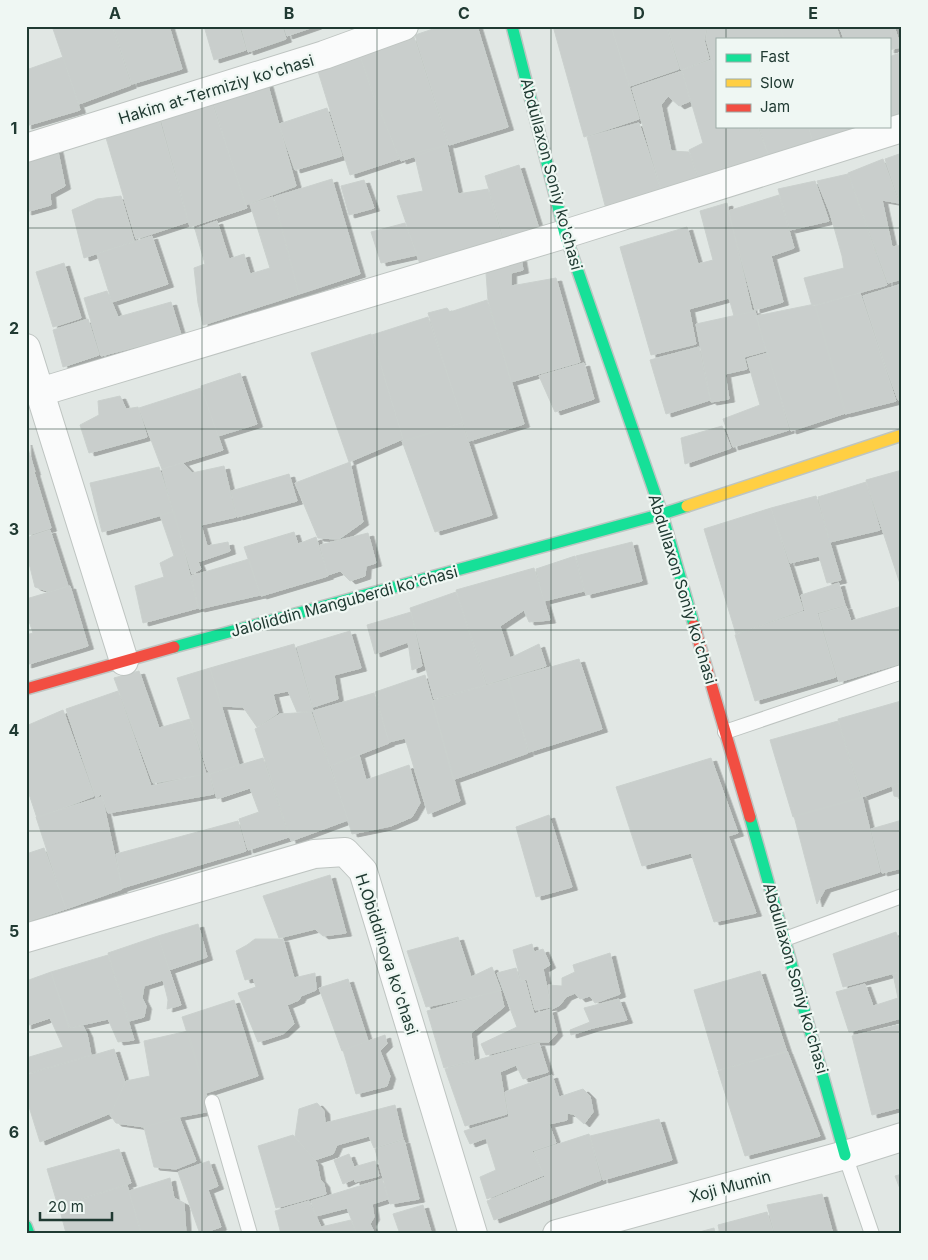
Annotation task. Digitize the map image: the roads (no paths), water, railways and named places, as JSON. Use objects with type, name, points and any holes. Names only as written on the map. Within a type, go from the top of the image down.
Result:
[{"type":"street","name":"Hakim at-Termiziy ko'chasi","points":[[26,148],[324,55],[404,26]]},
{"type":"street","name":"Abdullaxon Soniy ko'chasi","points":[[512,26],[565,234],[662,514],[785,939],[845,1155]]},
{"type":"street","points":[[40,392],[565,234],[902,128]]},
{"type":"street","points":[[26,348],[124,661]]},
{"type":"street","name":"Jaloliddin Manguberdi ko'chasi","points":[[26,690],[124,661],[662,514],[902,435]]},
{"type":"street","name":"H.Obiddinova ko'chasi","points":[[26,938],[314,854],[345,852],[363,871],[473,1234]]},
{"type":"street","name":"Xoji Mumin","points":[[557,1234],[845,1155],[902,1137]]},
{"type":"street","points":[[26,1226],[29,1234]]},
{"type":"lane","points":[[725,732],[902,672]]},
{"type":"lane","points":[[785,939],[902,896]]},
{"type":"lane","points":[[212,1102],[250,1234]]},
{"type":"lane","points":[[845,1155],[872,1234]]}]
